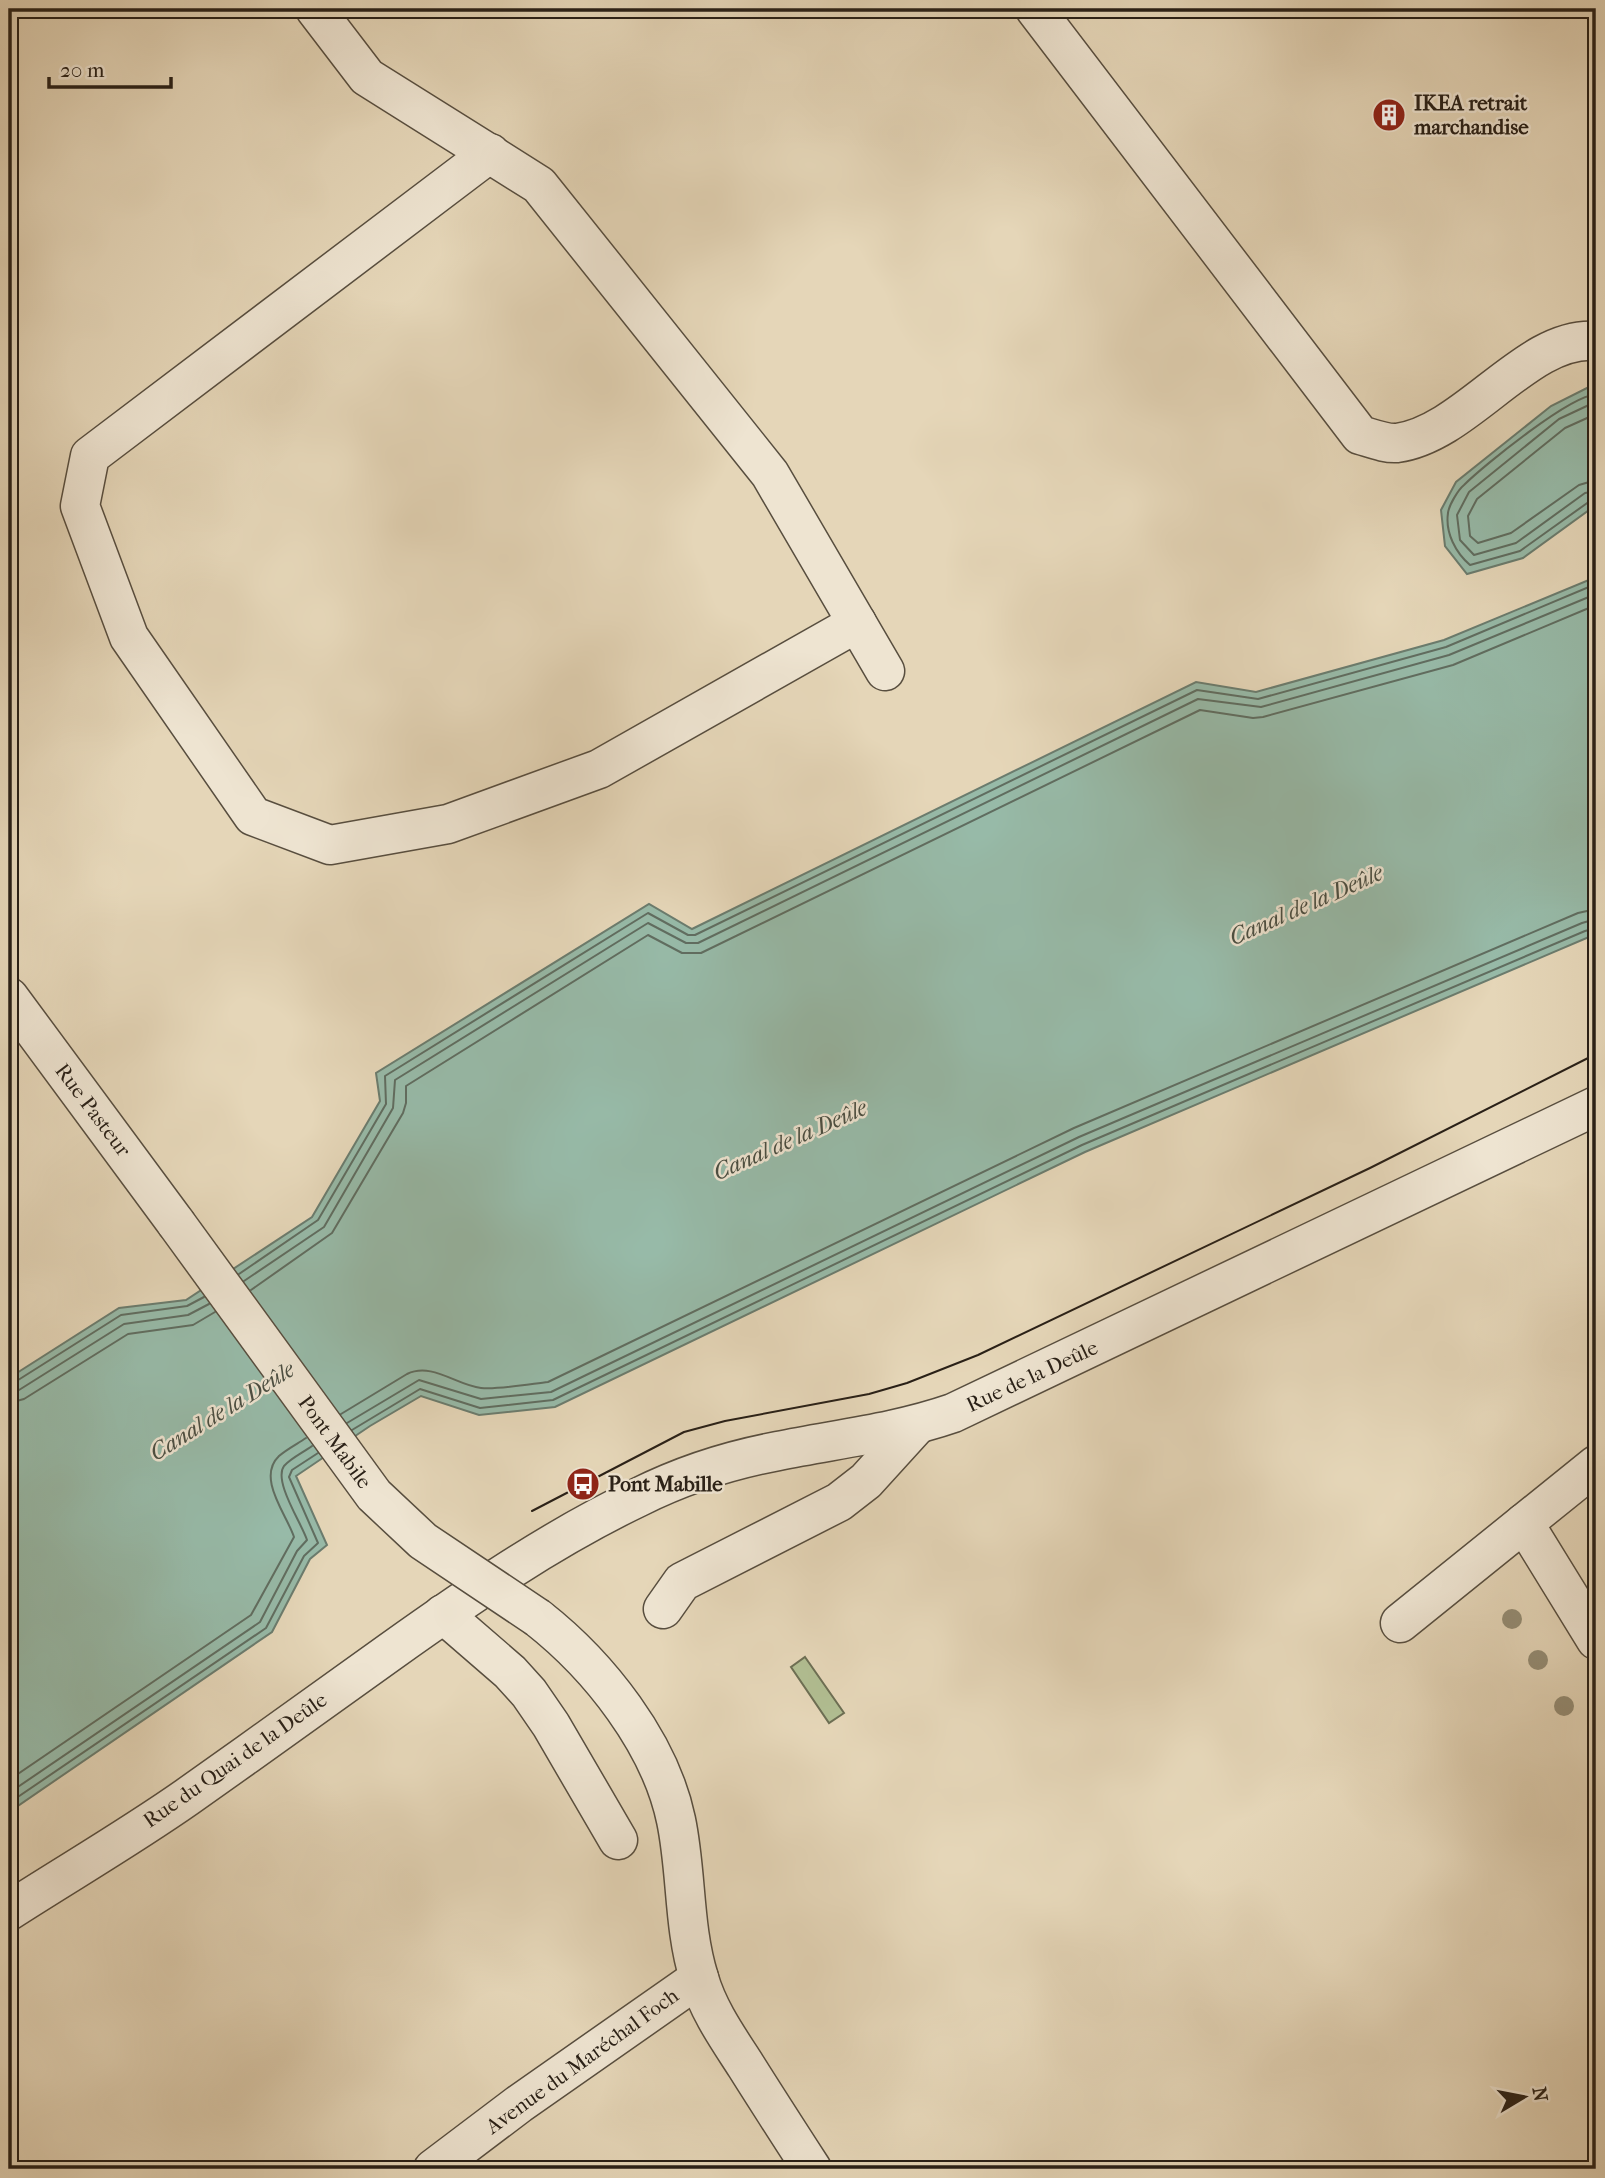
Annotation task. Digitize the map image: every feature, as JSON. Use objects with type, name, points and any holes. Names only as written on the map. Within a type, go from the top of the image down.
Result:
[{"type":"street","points":[[315,9],[367,77],[540,185],[770,474],[885,670]]},
{"type":"street","points":[[1035,9],[1360,435],[1395,443],[1434,432],[1553,348],[1584,340],[1596,341]]},
{"type":"street","points":[[490,153],[90,456],[80,506],[129,637],[253,816],[330,845],[448,824],[599,769],[857,623]]},
{"type":"street","name":"Rue Pasteur","points":[[9,997],[176,1223]]},
{"type":"street","name":"Rue de la Deûle","points":[[450,1609],[538,1551],[640,1496],[686,1476],[733,1461],[916,1426],[991,1397],[1250,1270],[1596,1106]]},
{"type":"street","name":"Pont Mabile","points":[[176,1223],[374,1495],[423,1541],[538,1618],[586,1660],[623,1708],[653,1758],[677,1823],[690,1931],[699,1978],[714,2015],[812,2169]]},
{"type":"street","points":[[663,1609],[682,1581],[839,1502],[866,1480],[916,1426]]},
{"type":"street","points":[[1399,1623],[1596,1465]]},
{"type":"street","points":[[1524,1523],[1596,1640]]},
{"type":"street","points":[[450,1609],[529,1693],[551,1725],[618,1840]]},
{"type":"street","name":"Rue du Quai de la Deûle","points":[[9,1911],[184,1799],[450,1609]]},
{"type":"street","name":"Avenue du Maréchal Foch","points":[[433,2169],[519,2104],[699,1978]]},
{"type":"shaded area","points":[[805,1657],[844,1713],[829,1723],[791,1667]]},
{"type":"water","points":[[1591,386],[1596,389],[1596,505],[1523,558],[1467,574],[1445,546],[1441,510],[1456,482],[1551,406]]},
{"type":"water","name":"Canal de la Deûle","points":[[1596,577],[1596,934],[1085,1152],[555,1407],[479,1415],[421,1396],[370,1426],[296,1476],[327,1545],[310,1559],[272,1632],[9,1812],[9,1378],[119,1308],[186,1300],[312,1217],[380,1101],[376,1073],[649,904],[692,929],[1196,682],[1256,692],[1444,640]]},
{"type":"tram line","points":[[532,1511],[684,1432],[725,1421],[869,1394],[907,1383],[978,1355],[1370,1168],[1596,1054]]},
{"type":"place","name":"IKEA retrait marchandise","points":[[1389,115]]},
{"type":"place","name":"Pont Mabille","points":[[583,1484]]}]
